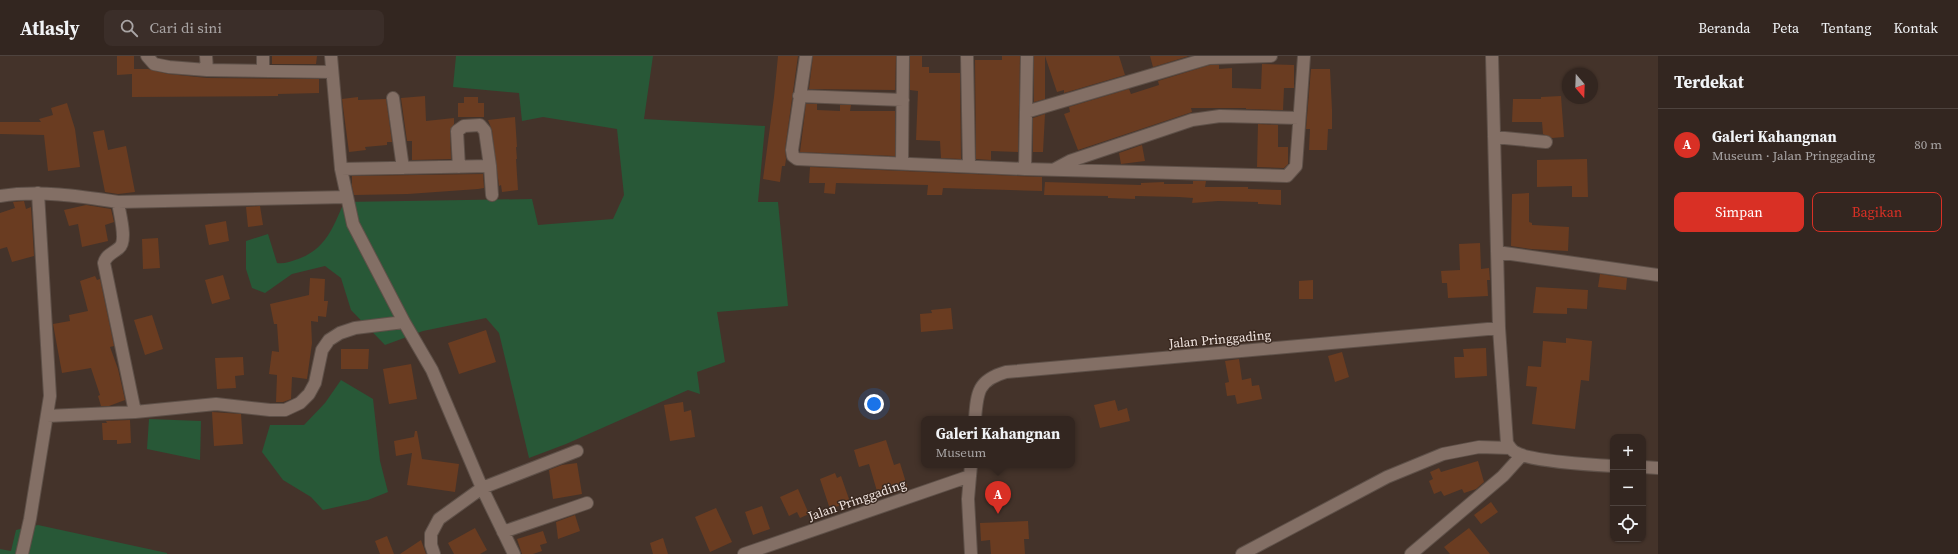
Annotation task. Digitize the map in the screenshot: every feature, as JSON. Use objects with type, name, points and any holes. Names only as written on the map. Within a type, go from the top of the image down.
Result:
[{"type":"street","points":[[147,56],[154,64],[206,70],[332,72]]},
{"type":"street","points":[[206,56],[206,70]]},
{"type":"street","points":[[263,56],[263,70]]},
{"type":"street","points":[[331,56],[341,169],[353,224],[404,322],[432,370],[482,488],[514,554]]},
{"type":"street","points":[[806,56],[792,150],[793,156],[797,159],[1025,169],[1287,176],[1296,166],[1304,56]]},
{"type":"street","points":[[902,163],[903,56]]},
{"type":"street","points":[[968,56],[970,166]]},
{"type":"street","points":[[1025,169],[1027,56]]},
{"type":"street","points":[[1026,112],[1209,58],[1272,56]]},
{"type":"street","points":[[1492,56],[1499,328],[1506,438],[1510,448],[1515,453],[1522,455],[1548,460],[1610,466]]},
{"type":"street","points":[[799,96],[902,100]]},
{"type":"street","points":[[393,98],[403,168]]},
{"type":"street","points":[[1054,170],[1070,161],[1192,120],[1220,116],[1299,118]]},
{"type":"street","points":[[459,167],[457,131],[464,126],[480,125],[485,131],[492,194]]},
{"type":"street","points":[[1494,138],[1546,142]]},
{"type":"street","points":[[341,169],[490,166]]},
{"type":"street","points":[[0,196],[20,193],[38,193],[72,195],[118,202],[347,197]]},
{"type":"street","points":[[22,554],[50,396],[38,193]]},
{"type":"street","points":[[118,202],[123,243],[119,249],[106,258],[104,263],[135,412]]},
{"type":"street","points":[[1497,252],[1658,275]]},
{"type":"street","points":[[47,416],[135,412],[216,404],[278,411],[285,410],[300,403],[310,394],[315,383],[322,350],[329,340],[340,333],[355,328],[404,322]]},
{"type":"street","name":"Jalan Pringgading","points":[[975,416],[982,385],[992,376],[1006,372],[1499,328]]},
{"type":"street","points":[[1242,554],[1387,477],[1443,454],[1479,447],[1510,448]]},
{"type":"street","points":[[434,554],[431,545],[431,534],[439,519],[482,488],[577,451]]},
{"type":"street","points":[[1411,554],[1503,476],[1522,455]]},
{"type":"street","points":[[1646,467],[1658,468]]},
{"type":"street","points":[[970,470],[968,499],[971,554]]},
{"type":"street","name":"Jalan Pringgading","points":[[744,554],[970,470]]},
{"type":"street","points":[[503,532],[588,503]]},
{"type":"green space","points":[[456,56],[653,56],[644,119],[765,126],[758,202],[778,202],[788,306],[717,312],[725,362],[697,372],[700,394],[688,390],[566,444],[529,458],[499,333],[486,318],[423,331],[385,345],[351,310],[341,278],[325,266],[292,274],[265,293],[252,288],[246,269],[246,241],[268,234],[277,263],[286,263],[295,260],[314,251],[321,245],[332,229],[344,202],[532,199],[538,225],[613,219],[624,195],[617,129],[543,117],[522,121],[519,93],[453,87]]},
{"type":"green space","points":[[341,380],[373,399],[380,461],[388,492],[368,500],[323,510],[311,497],[283,480],[262,452],[270,425],[304,425],[325,403]]},
{"type":"green space","points":[[149,419],[201,421],[200,460],[147,449]]},
{"type":"green space","points":[[38,525],[167,554],[0,554],[0,549],[11,551],[16,530]]},
{"type":"building","points":[[117,56],[134,56],[134,69],[148,69],[168,74],[207,78],[319,79],[319,93],[278,94],[278,96],[132,97],[132,74],[117,75]]},
{"type":"building","points":[[272,56],[317,56],[316,64],[272,64]]},
{"type":"building","points":[[778,56],[798,56],[785,149],[785,166],[782,166],[780,182],[763,179]]},
{"type":"building","points":[[813,56],[896,56],[895,90],[809,89]]},
{"type":"building","points":[[910,56],[922,56],[922,67],[929,67],[929,73],[960,73],[961,159],[941,158],[940,141],[916,140],[918,91],[910,90]]},
{"type":"building","points":[[1002,56],[1020,56],[1018,152],[991,151],[991,160],[976,159],[975,60],[1002,60]]},
{"type":"building","points":[[1034,56],[1045,56],[1045,99],[1034,102]]},
{"type":"building","points":[[1045,56],[1119,56],[1125,75],[1064,93],[1064,90],[1057,92]]},
{"type":"building","points":[[1150,56],[1189,56],[1153,67]]},
{"type":"building","points":[[1262,64],[1294,65],[1294,88],[1284,88],[1283,110],[1191,108],[1192,112],[1078,150],[1064,114],[1070,112],[1069,107],[1129,89],[1131,94],[1159,85],[1158,81],[1210,65],[1219,65],[1219,69],[1232,68],[1232,88],[1261,89]]},
{"type":"building","points":[[1311,69],[1330,69],[1332,129],[1328,129],[1327,150],[1309,150],[1310,129],[1306,129]]},
{"type":"building","points":[[425,96],[426,121],[454,118],[454,124],[450,131],[451,159],[412,160],[412,141],[407,141],[401,98]]},
{"type":"building","points":[[1561,96],[1564,137],[1552,138],[1543,134],[1542,122],[1512,122],[1513,99],[1541,99],[1541,97]]},
{"type":"building","points":[[358,97],[358,100],[386,99],[392,142],[387,142],[387,145],[365,147],[366,150],[349,152],[342,99]]},
{"type":"building","points":[[464,97],[478,97],[478,103],[484,103],[484,117],[458,117],[458,103],[464,103]]},
{"type":"building","points":[[67,103],[75,129],[80,167],[48,171],[44,135],[0,134],[0,122],[41,122],[39,119],[53,115],[51,108]]},
{"type":"building","points":[[806,104],[817,104],[817,110],[840,111],[840,105],[851,105],[850,111],[895,111],[895,156],[800,152]]},
{"type":"building","points":[[1045,114],[1043,152],[1033,152],[1033,118]]},
{"type":"building","points":[[515,117],[518,190],[502,192],[501,185],[499,186],[492,130],[488,120]]},
{"type":"building","points":[[1258,124],[1278,125],[1278,147],[1288,147],[1288,164],[1284,168],[1257,167]]},
{"type":"building","points":[[104,130],[108,150],[126,146],[135,192],[118,194],[105,192],[93,132]]},
{"type":"building","points":[[1142,145],[1145,161],[1121,164],[1119,153]]},
{"type":"building","points":[[1587,159],[1588,197],[1572,197],[1572,186],[1537,187],[1537,160]]},
{"type":"building","points":[[810,167],[1042,177],[1042,191],[943,188],[942,195],[927,195],[928,185],[836,183],[835,194],[824,193],[825,183],[809,183]]},
{"type":"building","points":[[483,174],[484,188],[478,189],[408,194],[354,195],[352,186],[352,176]]},
{"type":"building","points":[[1193,181],[1206,181],[1205,187],[1248,187],[1248,189],[1281,190],[1281,205],[1258,204],[1258,202],[1218,201],[1192,203],[1193,198],[1179,197],[1135,196],[1135,199],[1108,198],[1108,196],[1044,195],[1045,182],[1141,185],[1141,183],[1164,182],[1164,184],[1193,184]]},
{"type":"building","points":[[1529,193],[1529,222],[1532,223],[1532,225],[1569,227],[1568,251],[1531,249],[1511,246],[1512,194]]},
{"type":"building","points":[[24,201],[26,209],[31,207],[34,256],[12,262],[7,247],[0,249],[0,213],[15,208],[13,202]]},
{"type":"building","points":[[86,205],[111,209],[114,222],[105,225],[108,241],[82,247],[78,224],[69,226],[64,210]]},
{"type":"building","points":[[260,206],[263,225],[248,227],[246,207]]},
{"type":"building","points":[[226,221],[229,241],[209,245],[205,225]]},
{"type":"building","points":[[158,238],[160,268],[143,269],[142,239]]},
{"type":"building","points":[[1480,243],[1481,269],[1489,268],[1490,280],[1487,280],[1488,296],[1448,298],[1447,283],[1442,283],[1441,271],[1460,270],[1459,244]]},
{"type":"building","points":[[1600,274],[1627,278],[1626,290],[1598,287]]},
{"type":"building","points":[[223,275],[230,299],[212,304],[205,280]]},
{"type":"building","points":[[95,276],[97,280],[100,279],[114,346],[110,347],[118,369],[125,400],[109,406],[101,406],[98,396],[100,395],[91,368],[62,373],[53,324],[70,321],[69,315],[88,311],[80,281]]},
{"type":"building","points":[[310,278],[325,279],[324,301],[328,301],[326,317],[318,316],[318,322],[311,321],[312,343],[307,379],[292,377],[291,399],[283,402],[276,402],[277,375],[269,374],[272,351],[279,352],[277,324],[274,324],[270,304],[309,295]]},
{"type":"building","points":[[1313,280],[1313,299],[1299,299],[1299,281]]},
{"type":"building","points":[[1536,287],[1588,290],[1587,309],[1567,308],[1567,314],[1533,313]]},
{"type":"building","points":[[951,308],[953,329],[921,332],[920,314],[932,313],[931,310]]},
{"type":"building","points":[[152,315],[163,349],[145,355],[134,320]]},
{"type":"building","points":[[486,330],[496,362],[459,374],[448,343]]},
{"type":"building","points":[[1566,338],[1592,341],[1589,381],[1581,380],[1575,429],[1532,424],[1537,387],[1526,386],[1528,366],[1541,367],[1543,341],[1566,343]]},
{"type":"building","points":[[1486,348],[1487,376],[1455,378],[1454,357],[1464,357],[1463,349]]},
{"type":"building","points":[[341,349],[369,349],[368,369],[341,369]]},
{"type":"building","points":[[1342,352],[1349,377],[1335,382],[1328,356]]},
{"type":"building","points":[[243,357],[244,375],[235,376],[236,388],[217,389],[215,358]]},
{"type":"building","points":[[1239,359],[1242,380],[1251,378],[1252,386],[1259,385],[1262,399],[1237,404],[1235,395],[1227,396],[1225,383],[1229,382],[1225,361]]},
{"type":"building","points":[[411,364],[417,399],[389,404],[383,369]]},
{"type":"building","points":[[1115,400],[1118,411],[1127,408],[1130,421],[1100,428],[1094,405]]},
{"type":"building","points":[[683,402],[684,412],[691,410],[695,437],[670,441],[664,405]]},
{"type":"building","points":[[212,412],[241,414],[243,444],[214,446]]},
{"type":"building","points":[[130,420],[131,443],[117,444],[117,440],[103,440],[102,423],[107,423],[106,421]]},
{"type":"building","points":[[415,431],[417,431],[422,459],[459,464],[455,492],[407,485],[412,453],[396,456],[394,441],[414,437]]},
{"type":"building","points":[[886,440],[894,465],[900,463],[908,489],[879,498],[869,464],[859,467],[854,450]]},
{"type":"building","points":[[1478,461],[1484,482],[1476,489],[1464,493],[1462,489],[1444,496],[1441,491],[1434,494],[1429,481],[1433,479],[1430,472],[1439,468],[1441,472]]},
{"type":"building","points":[[577,463],[582,494],[553,499],[549,470],[562,465]]},
{"type":"building","points":[[835,473],[837,478],[841,476],[850,502],[830,509],[820,479]]},
{"type":"building","points":[[798,489],[809,514],[800,518],[797,512],[789,516],[780,497]]},
{"type":"building","points":[[1491,502],[1498,512],[1481,524],[1474,515]]},
{"type":"building","points":[[762,506],[770,529],[753,535],[745,512]]},
{"type":"building","points":[[716,508],[732,542],[710,552],[695,517]]},
{"type":"building","points":[[575,515],[580,531],[558,539],[556,522]]},
{"type":"building","points":[[1028,521],[1029,539],[1024,539],[1025,554],[991,554],[990,540],[981,541],[980,523]]},
{"type":"building","points":[[475,528],[487,550],[480,554],[454,554],[448,543]]},
{"type":"building","points":[[1469,528],[1490,554],[1450,554],[1444,547]]},
{"type":"building","points":[[543,531],[547,543],[540,545],[542,551],[533,554],[522,554],[517,539]]},
{"type":"building","points":[[387,536],[394,554],[380,554],[375,541]]},
{"type":"building","points":[[663,538],[668,554],[653,554],[650,543]]},
{"type":"building","points":[[421,540],[426,554],[400,554]]},
{"type":"place","name":"Galeri Kahangnan","points":[[998,514]]}]
